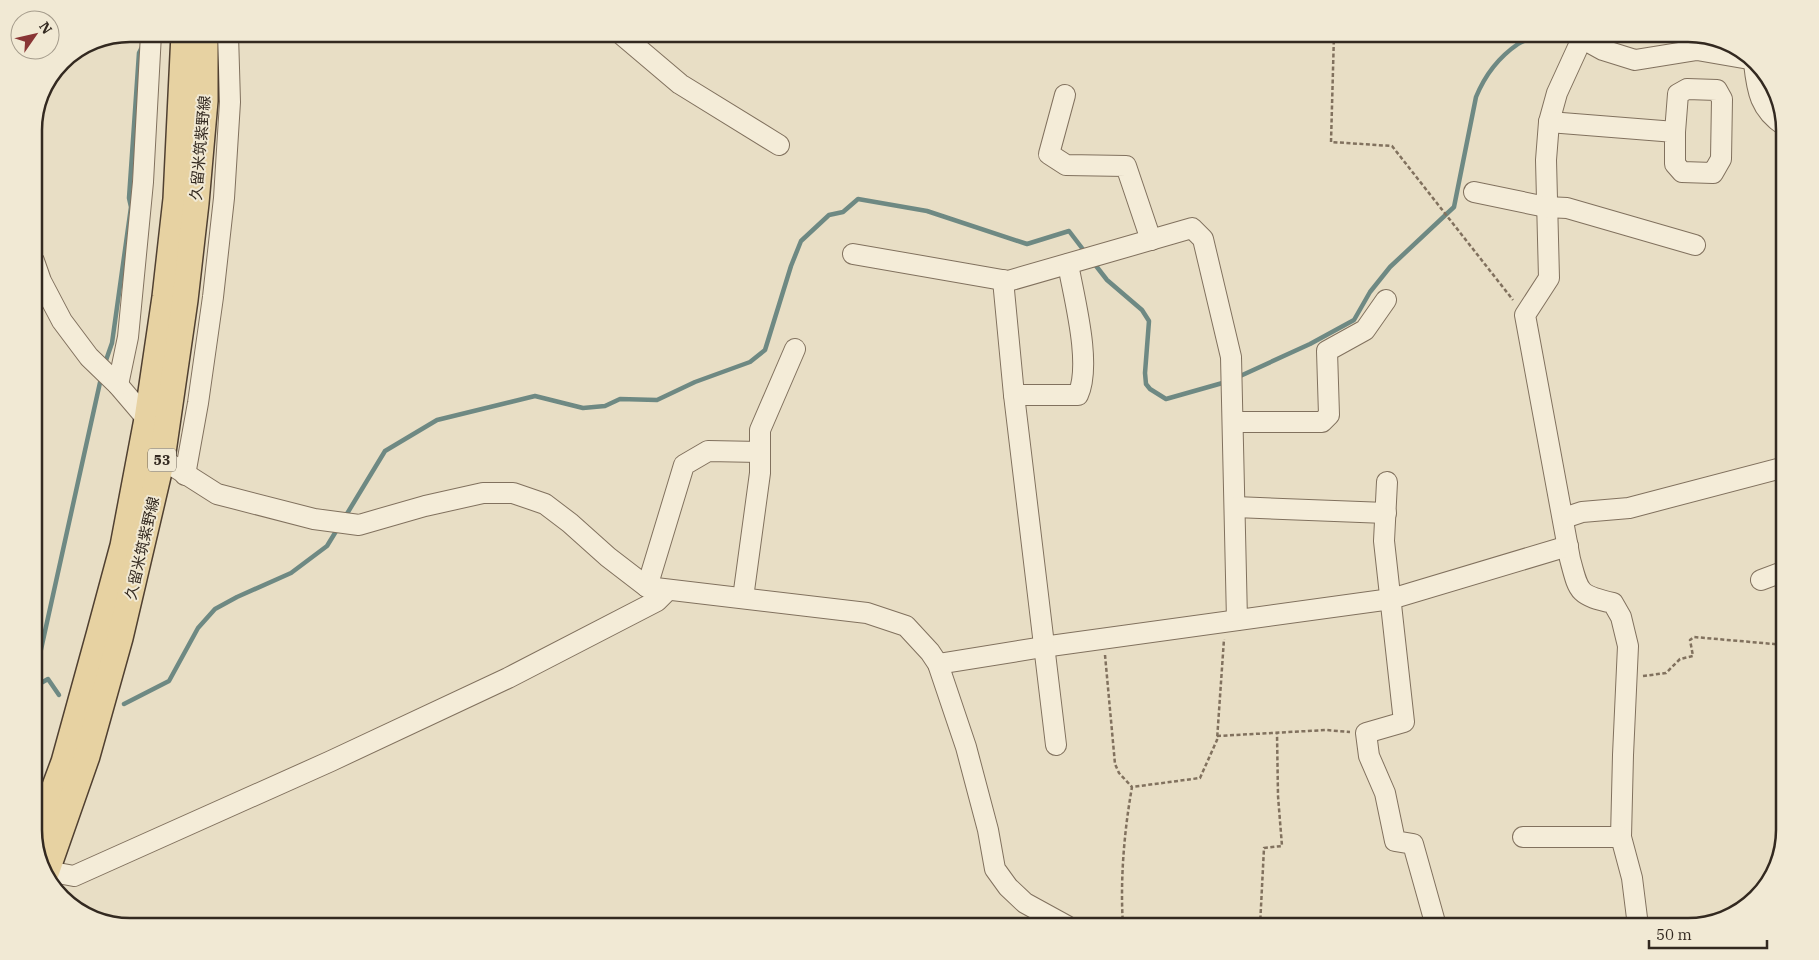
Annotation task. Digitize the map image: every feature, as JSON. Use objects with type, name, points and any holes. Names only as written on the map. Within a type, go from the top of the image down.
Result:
[{"type":"main road","name":"久留米筑紫野線","points":[[43,818],[64,762],[100,635],[123,546],[147,419],[165,297],[176,199],[184,42]]},
{"type":"main road","name":"久留米筑紫野線","points":[[50,864],[95,728],[122,628],[162,459],[185,300],[196,203],[205,101],[205,42]]},
{"type":"street","points":[[118,385],[128,337],[142,192],[151,42]]},
{"type":"street","points":[[185,475],[198,403],[224,198],[230,102],[228,42]]},
{"type":"street","points":[[630,42],[680,84],[779,146]]},
{"type":"street","points":[[1581,42],[1557,93],[1549,122],[1546,160],[1549,278],[1525,316],[1577,585],[1584,595],[1613,603],[1621,617],[1628,646],[1622,755],[1621,837],[1632,878],[1637,918]]},
{"type":"street","points":[[1592,42],[1603,50],[1635,60],[1697,50],[1738,57]]},
{"type":"street","points":[[1755,72],[1756,84],[1766,110],[1775,118]]},
{"type":"street","points":[[1065,95],[1049,154],[1066,165],[1126,166],[1151,240]]},
{"type":"street","points":[[1549,122],[1674,132]]},
{"type":"street","points":[[1474,192],[1546,207],[1567,208],[1695,245]]},
{"type":"street","points":[[853,254],[1008,281],[1192,228],[1203,239],[1231,357],[1235,507],[1231,621]]},
{"type":"street","points":[[1014,395],[1078,395],[1083,386],[1083,348],[1068,264]]},
{"type":"street","points":[[1003,280],[1014,395],[1056,745]]},
{"type":"street","points":[[43,285],[62,322],[89,358],[118,385],[147,419]]},
{"type":"street","points":[[1233,422],[1322,422],[1328,415],[1327,351],[1365,330],[1386,300]]},
{"type":"street","points":[[743,598],[760,473],[760,430],[795,349]]},
{"type":"street","points":[[647,587],[684,465],[708,451],[760,452]]},
{"type":"street","points":[[162,459],[217,494],[314,519],[359,525],[425,506],[483,493],[513,493],[545,504],[647,587],[867,613],[906,626],[930,652],[938,664],[966,747],[988,830],[995,869],[1008,887],[1025,903],[1052,918]]},
{"type":"street","points":[[1564,518],[1582,512],[1628,508],[1776,469]]},
{"type":"street","points":[[1387,482],[1384,541],[1404,722],[1366,733],[1369,756],[1386,793],[1395,840],[1413,844],[1434,918]]},
{"type":"street","points":[[1235,507],[1386,513]]},
{"type":"street","points":[[938,664],[1043,646],[1391,599],[1568,546]]},
{"type":"street","points":[[1761,580],[1776,574]]},
{"type":"street","points":[[54,873],[74,876],[313,769],[508,678],[657,601],[668,590]]},
{"type":"street","points":[[1522,837],[1621,837]]},
{"type":"path","points":[[1334,42],[1331,142],[1392,146],[1525,316]]},
{"type":"path","points":[[1132,787],[1200,778],[1217,736],[1231,621]]},
{"type":"path","points":[[1626,678],[1666,674],[1680,659],[1693,656],[1690,640],[1694,637],[1776,644]]},
{"type":"path","points":[[1104,638],[1115,764],[1119,773],[1132,787]]},
{"type":"path","points":[[1217,736],[1326,730],[1366,733]]},
{"type":"path","points":[[1260,918],[1264,848],[1282,846],[1278,796],[1277,733]]},
{"type":"path","points":[[1122,918],[1121,900],[1128,811],[1132,787]]},
{"type":"waterway","points":[[1238,377],[1310,344],[1354,320],[1370,292],[1390,267],[1454,207],[1476,97],[1488,74],[1505,55],[1522,42]]},
{"type":"waterway","points":[[104,366],[112,343],[131,207],[129,198],[139,53],[142,47]]},
{"type":"waterway","points":[[345,517],[385,451],[437,420],[535,396],[583,408],[605,406],[620,399],[657,400],[695,382],[750,362],[765,350],[791,266],[801,241],[829,215],[843,212],[858,199],[927,211],[1027,244],[1069,231],[1085,252]]},
{"type":"waterway","points":[[1093,262],[1107,280],[1142,310],[1149,321],[1145,373],[1146,384],[1150,389],[1166,399],[1226,382]]},
{"type":"waterway","points":[[43,640],[101,378]]},
{"type":"waterway","points":[[124,704],[169,681],[198,628],[215,609],[291,573],[327,546],[338,528]]},
{"type":"waterway","points":[[43,682],[48,679],[59,695]]}]
